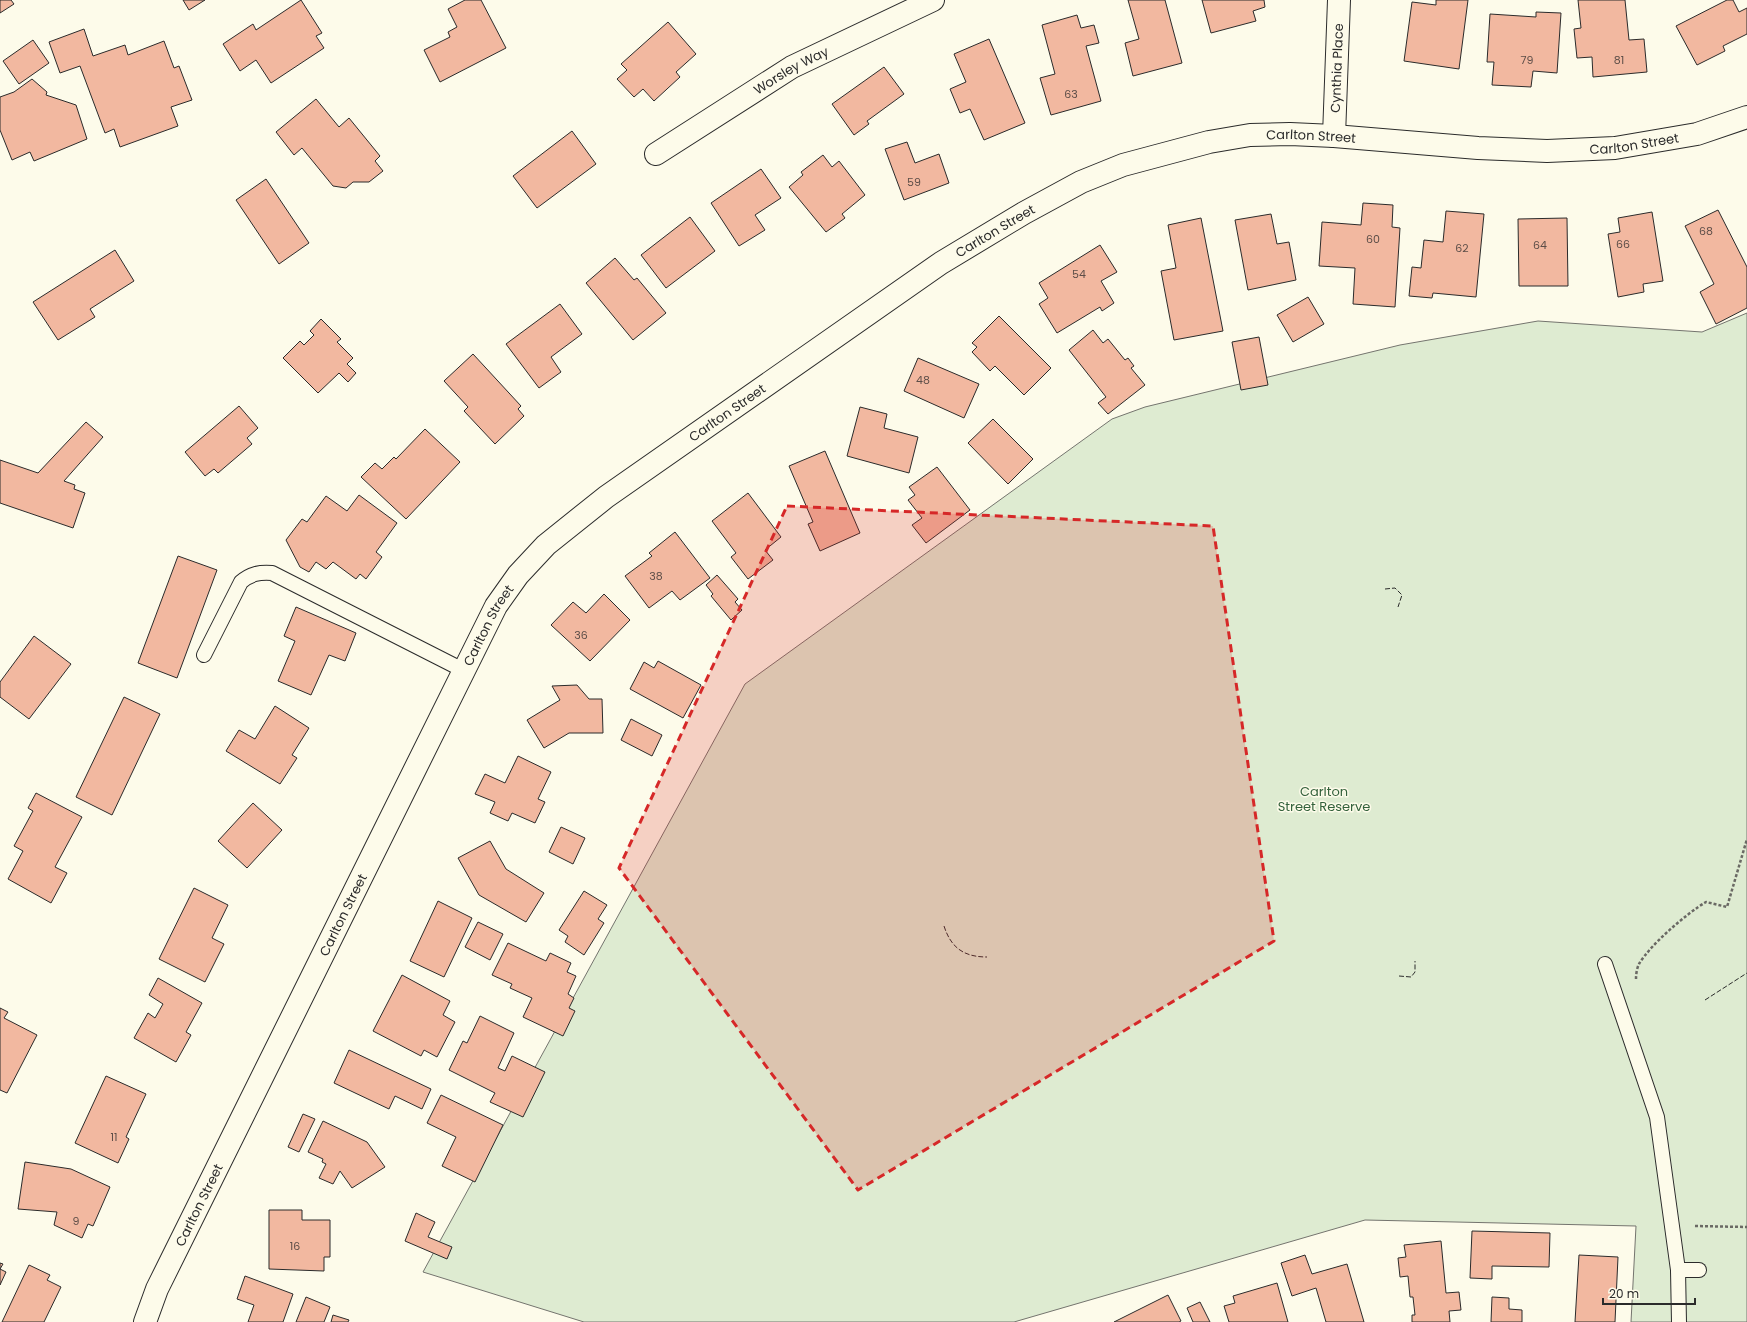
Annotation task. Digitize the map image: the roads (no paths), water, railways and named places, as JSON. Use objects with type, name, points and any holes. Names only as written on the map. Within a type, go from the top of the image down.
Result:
[{"type":"street","name":"Worsley Way","points":[[656,154],[792,67],[933,0]]},
{"type":"street","name":"Cynthia Place","points":[[1334,136],[1339,0]]},
{"type":"street","name":"Carlton Street","points":[[145,1322],[157,1289],[496,606],[518,575],[546,545],[606,497],[941,263],[1024,213],[1075,185],[1123,165],[1209,142],[1250,135],[1290,134],[1334,136],[1478,148],[1554,151],[1615,148],[1697,134],[1747,117]]},
{"type":"lane","points":[[204,654],[241,582],[247,577],[263,572],[272,573],[463,670]]},
{"type":"lane","points":[[1605,964],[1657,1117],[1673,1224],[1678,1270],[1679,1322]]},
{"type":"lane","points":[[1678,1270],[1698,1270]]},
{"type":"park label","name":"Carlton Street Reserve","points":[[1324,798]]}]
